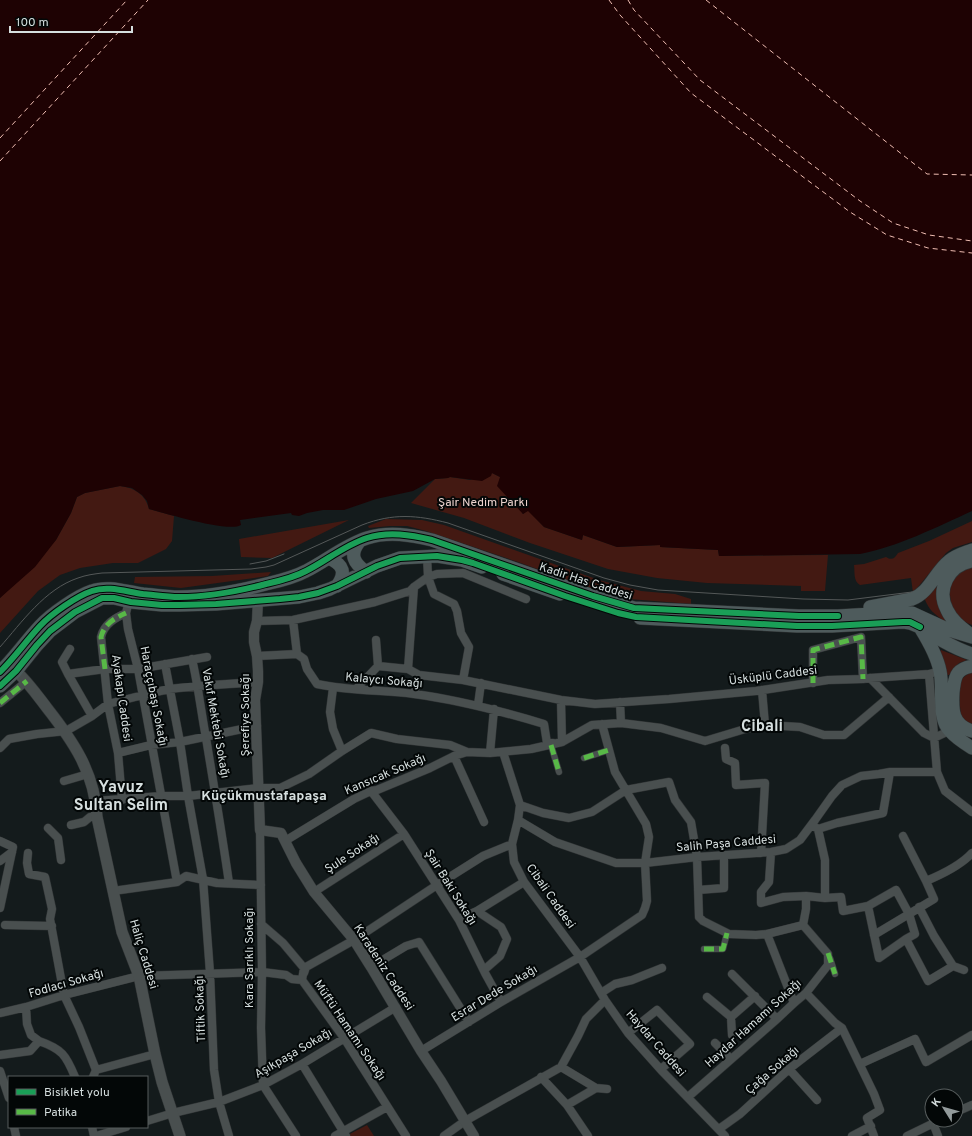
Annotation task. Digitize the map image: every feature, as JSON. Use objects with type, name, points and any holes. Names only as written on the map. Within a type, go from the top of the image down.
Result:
[{"type":"main road","name":"Kadir Has Caddesi","points":[[8,669],[40,625],[82,596],[92,591],[108,589],[178,597],[210,594],[266,584],[296,576],[359,542],[374,536],[393,534],[420,537],[452,546],[593,596],[634,608],[799,616],[912,613],[949,630],[972,636]]},
{"type":"main road","points":[[359,542],[354,550],[354,560],[366,572]]},
{"type":"main road","points":[[838,616],[867,608],[912,600],[924,591],[949,560],[957,555],[972,550]]},
{"type":"main road","name":"Kadir Has Caddesi","points":[[8,669],[36,645],[50,630],[75,612],[102,598],[114,598],[128,607],[216,604],[299,596],[318,593],[377,566],[400,558],[427,556],[437,556],[473,563],[584,602],[636,617],[797,626],[832,626],[910,622],[943,641],[972,654]]},
{"type":"main road","points":[[329,558],[338,563],[343,574],[341,580],[336,586]]},
{"type":"main road","points":[[972,561],[965,562],[952,570],[944,586],[944,603],[948,612],[955,621],[972,636]]},
{"type":"main road","points":[[920,627],[931,647],[934,672],[942,683],[943,716],[949,731],[972,748]]},
{"type":"main road","points":[[972,666],[963,669],[955,678],[952,704],[954,714],[961,726],[972,731]]},
{"type":"main road","points":[[0,686],[8,669]]},
{"type":"main road","name":"Haliç Caddesi","points":[[8,669],[27,682],[66,731],[87,768],[96,801],[97,817],[122,932],[139,976],[162,1082],[180,1136]]},
{"type":"street","points":[[427,556],[428,577],[434,594],[454,604],[457,611],[461,634],[469,647],[463,680]]},
{"type":"street","points":[[257,621],[293,620],[375,602],[410,591],[428,577],[437,574],[462,574],[491,584],[526,599]]},
{"type":"street","points":[[408,669],[414,587]]},
{"type":"street","name":"Şerefiye Sokağı","points":[[258,600],[254,642],[257,656],[258,682],[256,700],[260,830]]},
{"type":"street","name":"Ayakapı Caddesi","points":[[122,800],[118,753],[108,704],[101,637],[102,633],[112,620],[128,607]]},
{"type":"street","name":"Haraççıbaşı Sokağı","points":[[128,607],[128,629],[138,669],[177,882]]},
{"type":"street","name":"Kalaycı Sokağı","points":[[293,620],[301,657],[306,669],[317,684],[334,688],[414,694],[478,705],[544,724],[547,743],[562,742]]},
{"type":"street","points":[[813,683],[812,650],[861,637],[866,678],[889,697],[924,732],[934,738]]},
{"type":"street","points":[[356,689],[378,666],[376,640]]},
{"type":"street","points":[[70,649],[62,662],[92,716]]},
{"type":"street","points":[[257,656],[301,657]]},
{"type":"street","points":[[68,674],[105,669],[138,669],[206,657]]},
{"type":"street","name":"Vakıf Mektebi Sokağı","points":[[192,659],[216,792],[229,883]]},
{"type":"street","name":"Tiftik Sokağı","points":[[165,664],[203,879],[210,973],[214,1070],[218,1102],[229,1136]]},
{"type":"street","points":[[378,666],[408,669],[419,675],[414,694]]},
{"type":"street","points":[[934,672],[934,738],[937,772],[945,791],[972,812]]},
{"type":"street","name":"Üsküplü Caddesi","points":[[419,675],[463,680],[561,700],[595,704],[762,690],[828,680],[934,672]]},
{"type":"street","points":[[0,703],[27,682]]},
{"type":"street","points":[[0,748],[9,739],[66,731],[92,716],[108,704],[142,695],[170,689],[258,682]]},
{"type":"street","points":[[478,705],[481,683]]},
{"type":"street","points":[[334,688],[330,712],[342,751]]},
{"type":"street","points":[[762,690],[765,725]]},
{"type":"street","points":[[484,822],[454,756],[467,752],[490,753],[531,749],[562,742],[592,725],[602,724],[621,723],[661,728],[705,741],[745,729],[765,725],[800,727],[824,735],[844,735],[889,697]]},
{"type":"street","points":[[561,700],[562,742]]},
{"type":"street","points":[[620,702],[621,723]]},
{"type":"street","points":[[490,753],[494,709]]},
{"type":"street","name":"Esrar Dede Sokağı","points":[[421,1051],[501,1002],[580,957],[642,915],[647,901],[645,863],[649,837],[646,824],[615,772],[602,724]]},
{"type":"street","points":[[118,753],[151,745],[180,742],[257,726]]},
{"type":"street","points":[[934,738],[949,731]]},
{"type":"street","points":[[96,801],[161,796],[188,796],[259,788],[280,788],[309,774],[371,733],[397,739],[450,745],[467,752]]},
{"type":"street","points":[[551,744],[559,772]]},
{"type":"street","points":[[725,748],[726,759],[735,763],[736,785],[765,783],[761,853]]},
{"type":"street","points":[[584,758],[609,750]]},
{"type":"street","name":"Cibali Caddesi","points":[[503,752],[520,805],[512,844],[514,862],[524,882],[580,957]]},
{"type":"street","name":"Kansıcak Sokağı","points":[[285,841],[354,799],[430,768],[454,756]]},
{"type":"street","points":[[825,898],[825,860],[815,827],[883,813],[890,772]]},
{"type":"street","name":"Salih Paşa Caddesi","points":[[518,820],[555,842],[616,863],[645,863],[697,857],[771,852],[786,849],[800,840],[815,827],[829,800],[842,785],[861,776],[890,772],[937,772]]},
{"type":"street","points":[[64,782],[88,774]]},
{"type":"street","points":[[520,805],[543,813],[570,818],[592,812],[626,790],[669,782],[675,800],[691,822],[697,857],[699,917],[703,921],[727,933],[756,935],[767,934],[803,925]]},
{"type":"street","name":"Şair Baki Sokağı","points":[[371,791],[404,834],[459,919],[501,1002]]},
{"type":"street","points":[[71,825],[84,822],[90,817],[97,817]]},
{"type":"street","points":[[48,828],[58,838],[61,860]]},
{"type":"street","points":[[260,830],[281,833],[285,841]]},
{"type":"street","name":"Kara Sarıklı Sokağı","points":[[260,830],[262,972],[261,1028],[263,1085]]},
{"type":"street","name":"Şule Sokağı","points":[[314,892],[404,834]]},
{"type":"street","points":[[874,935],[934,898],[903,836]]},
{"type":"street","points":[[0,841],[13,850]]},
{"type":"street","name":"Karadeniz Caddesi","points":[[285,841],[296,863],[314,892],[354,940],[474,1136]]},
{"type":"street","points":[[302,980],[306,967],[354,940],[483,856],[512,844]]},
{"type":"street","points":[[0,861],[13,850]]},
{"type":"street","points":[[0,908],[13,850]]},
{"type":"street","points":[[771,852],[769,882],[761,892],[761,903],[783,897],[840,897],[843,912],[868,906],[896,890],[909,914],[915,934],[906,938],[879,958],[868,906]]},
{"type":"street","points":[[926,881],[939,876],[965,861],[972,853]]},
{"type":"street","points":[[28,854],[26,863],[29,874],[45,876],[52,909],[50,919],[64,995],[79,1026],[95,1073],[155,1054]]},
{"type":"street","points":[[698,890],[724,888],[724,855]]},
{"type":"street","points":[[113,891],[177,882],[186,876],[217,883],[261,885]]},
{"type":"street","points":[[459,919],[477,911],[524,882]]},
{"type":"street","points":[[803,925],[806,909],[806,896]]},
{"type":"street","points":[[919,907],[934,936],[953,966]]},
{"type":"street","points":[[477,911],[501,927],[507,939],[500,956],[484,970]]},
{"type":"street","name":"Müftü Hamamı Sokağı","points":[[261,924],[283,943],[304,968],[302,980],[344,1038],[406,1136]]},
{"type":"street","points":[[5,925],[52,926]]},
{"type":"street","points":[[803,925],[828,954],[835,974]]},
{"type":"street","points":[[704,949],[724,949],[727,933]]},
{"type":"street","points":[[767,934],[794,1003]]},
{"type":"street","points":[[906,938],[928,981],[953,966],[964,970]]},
{"type":"street","points":[[371,967],[406,946],[419,942],[469,1022]]},
{"type":"street","name":"Haydar Hamamı Sokağı","points":[[688,1097],[806,993],[828,965],[828,954]]},
{"type":"street","name":"Haydar Caddesi","points":[[580,957],[603,997],[628,1033],[725,1136]]},
{"type":"street","points":[[444,1136],[465,1121],[561,1066],[586,1019],[615,984],[632,980],[662,968]]},
{"type":"street","name":"Fodlacı Sokağı","points":[[0,1013],[139,976],[262,972],[286,975],[292,979],[302,980]]},
{"type":"street","points":[[732,974],[777,1019]]},
{"type":"street","points":[[806,993],[835,1024],[842,1028],[860,1064],[880,1110],[867,1118],[874,1136]]},
{"type":"street","points":[[731,1017],[755,996]]},
{"type":"street","points":[[707,997],[731,1017],[732,1035]]},
{"type":"street","points":[[26,1007],[27,1024],[31,1035],[62,1053],[69,1062],[75,1076]]},
{"type":"street","name":"Aşıkpaşa Sokağı","points":[[148,1120],[218,1102],[263,1085],[302,1064],[396,1007]]},
{"type":"street","points":[[628,1033],[658,1010],[690,1044],[661,1069]]},
{"type":"street","name":"Çağa Sokağı","points":[[719,1129],[740,1114],[789,1069],[842,1028]]},
{"type":"street","points":[[860,1064],[915,1039],[926,1062],[972,1035]]},
{"type":"street","points":[[0,1055],[30,1051],[39,1041]]},
{"type":"street","points":[[715,1043],[731,1060]]},
{"type":"street","points":[[302,1064],[345,1134]]},
{"type":"street","points":[[561,1066],[596,1088],[607,1089]]},
{"type":"street","points":[[789,1069],[817,1100]]},
{"type":"street","points":[[0,1071],[8,1095]]},
{"type":"street","points":[[541,1077],[568,1105],[588,1136]]},
{"type":"street","points":[[263,1085],[296,1136]]},
{"type":"street","points":[[568,1105],[596,1088]]},
{"type":"street","points":[[335,1136],[345,1134],[387,1107]]},
{"type":"street","points":[[852,1136],[871,1126]]},
{"type":"street","points":[[95,1136],[123,1128]]},
{"type":"street","points":[[907,1136],[924,1128]]},
{"type":"green space","name":"Şair Nedim Parkı","points":[[492,473],[500,477],[523,514],[528,510],[544,527],[582,540],[583,535],[617,547],[660,545],[660,547],[718,550],[719,556],[828,555],[825,591],[801,591],[801,586],[707,583],[657,578],[608,569],[530,543],[464,518],[411,503],[435,479],[450,477],[470,480]]},
{"type":"green space","points":[[120,486],[130,488],[139,493],[145,499],[149,509],[174,516],[172,541],[166,549],[138,563],[113,563],[80,568],[60,575],[38,591],[0,633],[0,598],[56,540],[71,513],[77,497],[85,493]]},
{"type":"green space","points":[[386,519],[422,520],[444,525],[599,580],[641,591],[675,594],[691,599],[691,604],[629,599],[581,585],[426,531],[407,526],[369,528],[368,526]]},
{"type":"green space","points":[[349,520],[272,558],[241,557],[239,539]]},
{"type":"green space","points":[[972,521],[972,542],[953,548],[946,553],[913,593],[911,578],[860,585],[856,581],[854,565],[864,564],[886,557],[890,559],[893,558],[898,553],[929,541]]},
{"type":"green space","points":[[972,568],[972,625],[964,621],[957,614],[953,608],[950,593],[951,586],[958,574],[964,570]]},
{"type":"green space","points":[[271,572],[268,576],[181,588],[134,583],[135,577],[212,576]]},
{"type":"green space","points":[[941,577],[947,620],[945,622],[930,609],[924,597]]},
{"type":"green space","points":[[941,650],[967,660],[959,663],[949,675],[947,675],[940,652]]},
{"type":"green space","points":[[972,672],[972,724],[966,722],[961,714],[960,686],[962,679]]},
{"type":"green space","points":[[367,1125],[374,1136],[346,1136]]},
{"type":"shaded area","points":[[0,0],[972,0],[972,511],[902,542],[860,554],[719,556],[718,550],[660,547],[660,545],[617,547],[583,535],[582,540],[544,527],[528,511],[523,514],[497,486],[500,477],[492,473],[491,476],[482,481],[450,477],[435,479],[413,491],[376,499],[344,510],[323,510],[299,516],[292,515],[291,513],[240,520],[241,525],[234,527],[211,525],[149,509],[147,501],[142,495],[132,488],[120,486],[85,493],[77,497],[71,513],[56,540],[35,567],[0,598]]},
{"type":"ferry route","points":[[0,138],[127,0]]},
{"type":"ferry route","points":[[0,161],[148,0]]},
{"type":"ferry route","points":[[609,0],[620,15],[691,93],[850,212],[887,235],[928,248],[972,253]]},
{"type":"ferry route","points":[[628,0],[634,10],[700,80],[860,201],[893,223],[929,235],[972,241]]},
{"type":"ferry route","points":[[706,0],[927,174],[972,175]]},
{"type":"tram line","points":[[0,647],[35,607],[45,598],[66,583],[81,577],[102,573],[251,569],[266,567],[274,565],[362,525],[384,518],[405,516],[426,518],[448,523],[604,578],[658,590],[803,599],[848,600],[912,592]]},
{"type":"tram line","points":[[250,564],[266,561],[284,554]]},
{"type":"marked path","points":[[105,669],[101,637],[102,632],[110,622],[126,613]]},
{"type":"marked path","points":[[813,683],[813,650],[861,637],[863,679]]},
{"type":"marked path","points":[[0,703],[27,681]]},
{"type":"marked path","points":[[551,745],[559,772]]},
{"type":"marked path","points":[[584,758],[609,750]]},
{"type":"marked path","points":[[704,949],[723,949],[727,933]]},
{"type":"marked path","points":[[828,953],[835,974]]},
{"type":"cycle path","points":[[0,672],[45,621],[57,611],[86,593],[98,589],[111,589],[143,594],[179,597],[211,595],[256,587],[296,576],[359,541],[375,536],[392,534],[408,535],[432,540],[593,596],[634,608],[799,616],[838,616]]},
{"type":"cycle path","points":[[0,686],[16,671],[50,631],[75,612],[102,598],[114,598],[131,602],[162,605],[180,605],[216,604],[299,597],[318,593],[337,586],[377,566],[400,558],[437,556],[462,560],[565,596],[618,613],[636,617],[797,626],[832,626],[910,622],[920,627]]},
{"type":"district","name":"Cibali","points":[[762,725]]},
{"type":"district","name":"Yavuz Sultan Selim","points":[[121,795]]},
{"type":"district","name":"Küçükmustafapaşa","points":[[264,795]]}]
